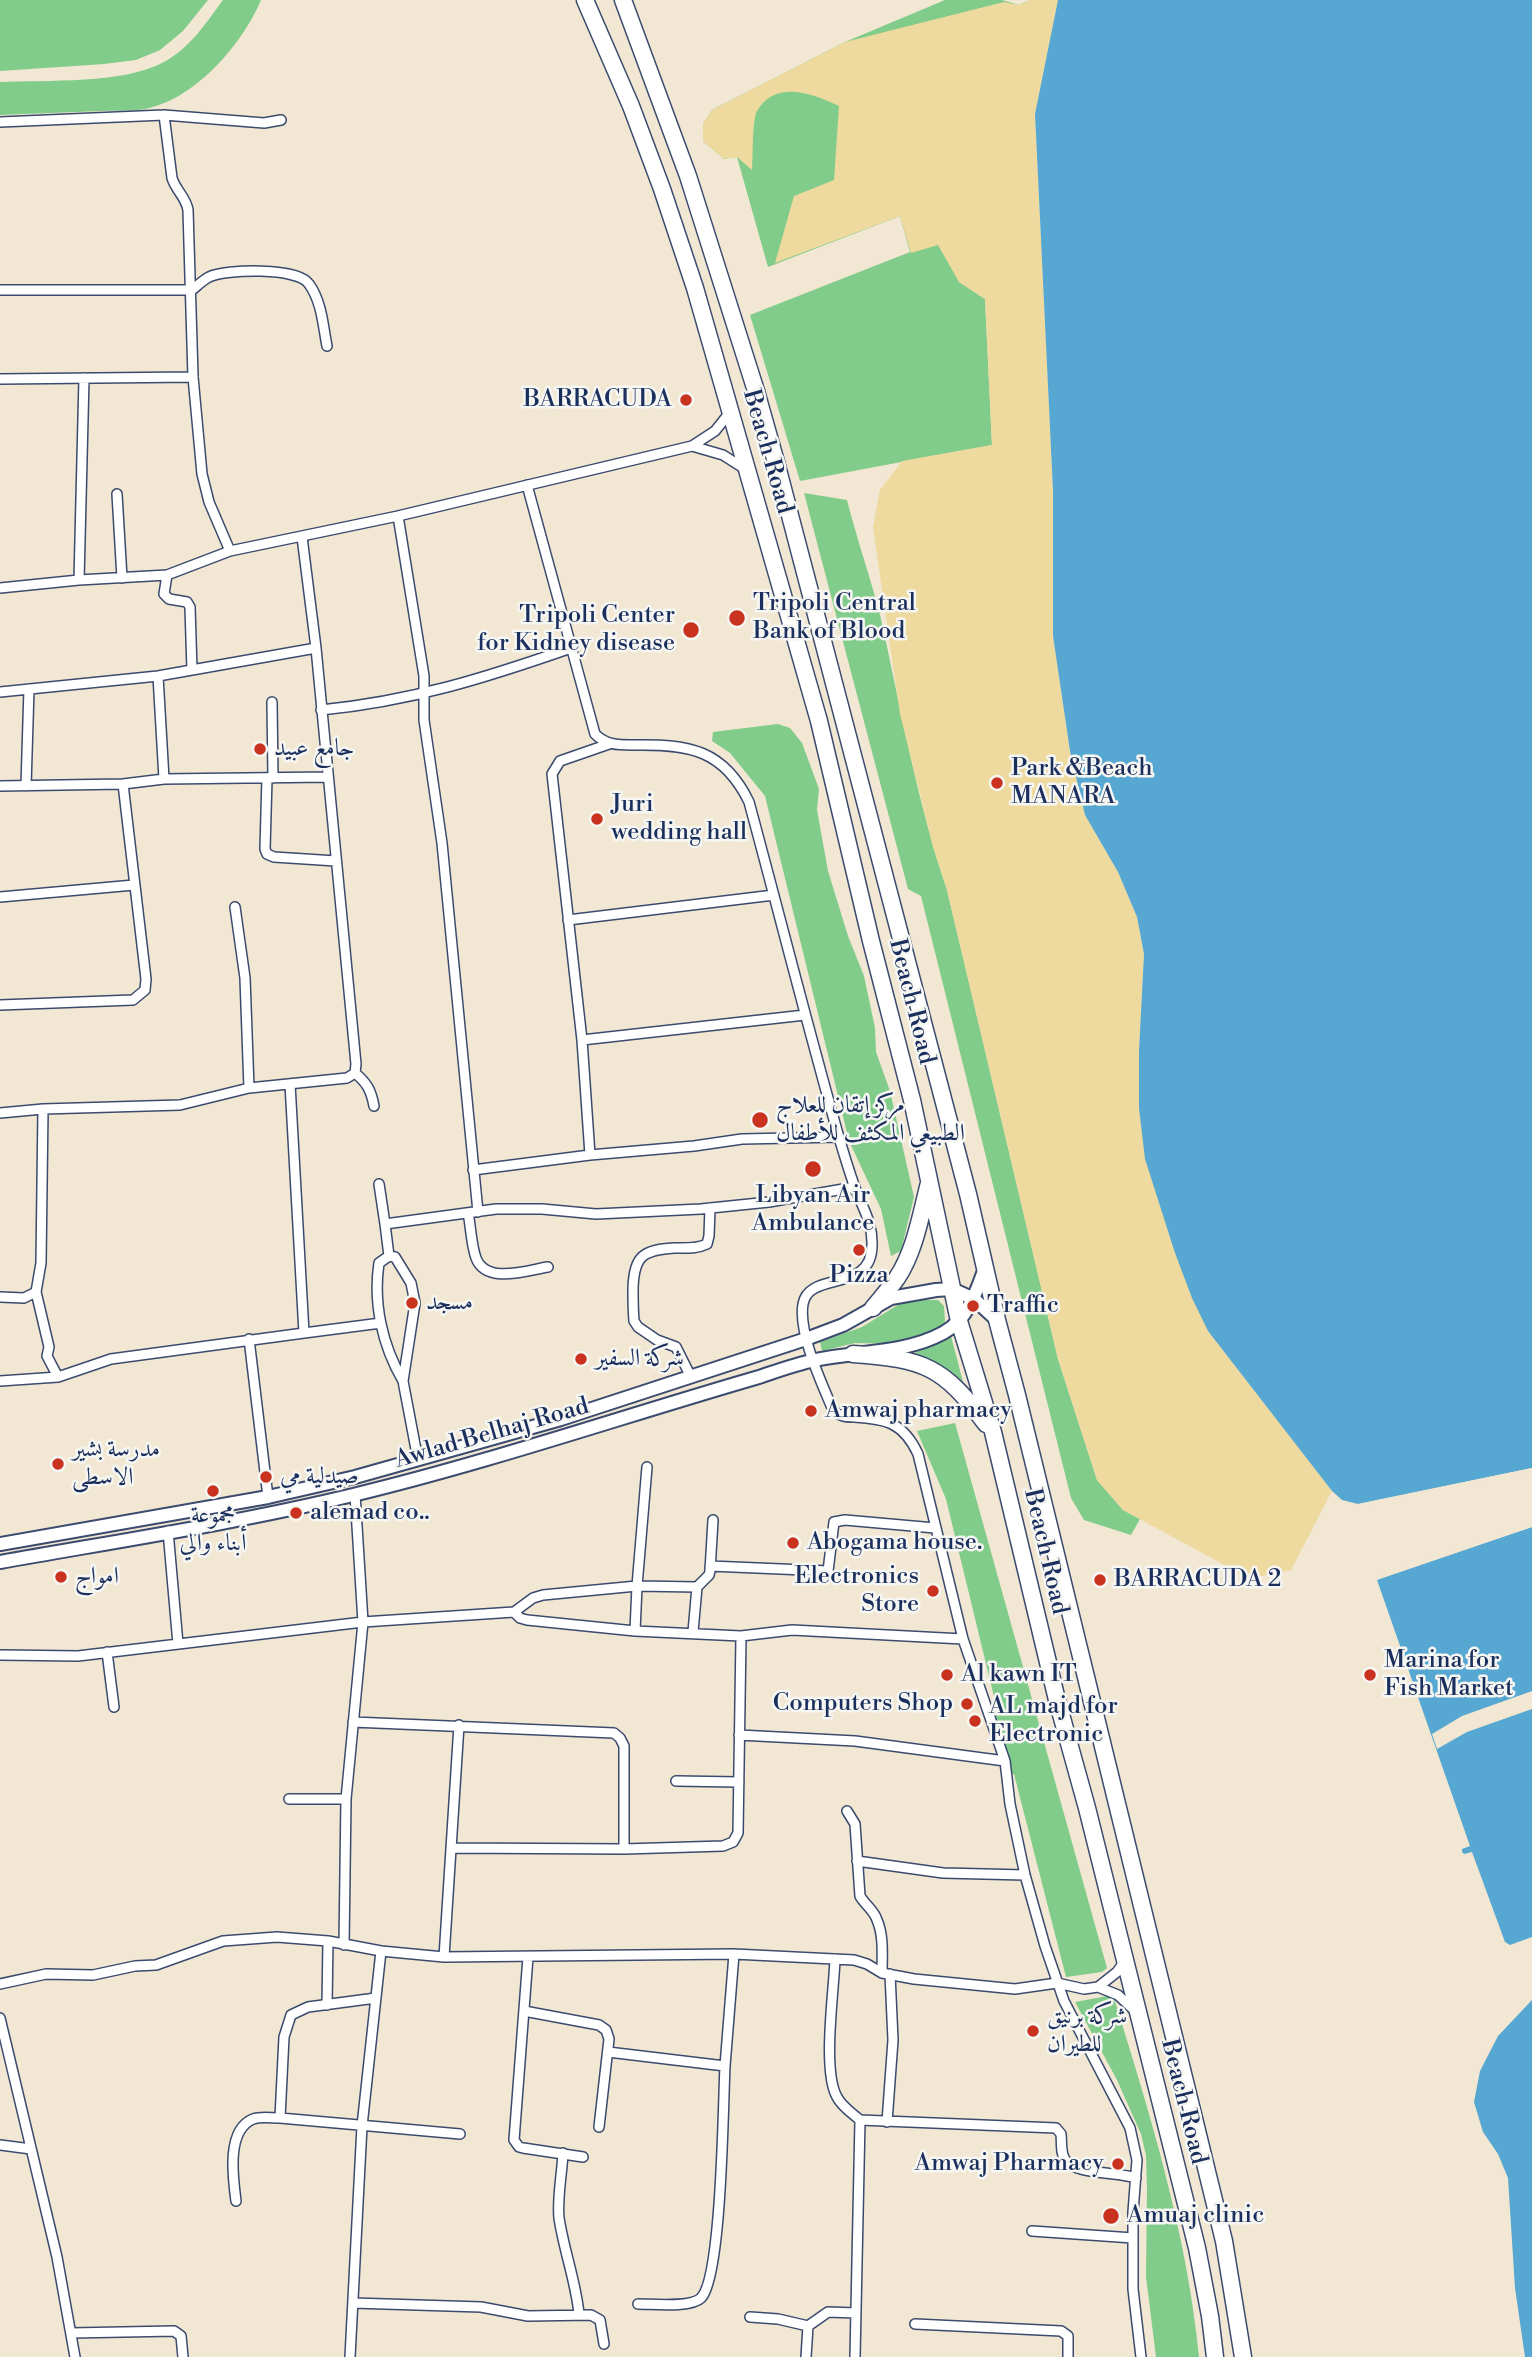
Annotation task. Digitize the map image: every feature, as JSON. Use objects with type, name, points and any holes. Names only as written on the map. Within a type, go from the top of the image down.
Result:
[{"type":"highway","name":"Beach Road","points":[[585,0],[631,106],[662,189],[732,410],[819,721],[930,1178],[959,1321],[993,1432],[1057,1700],[1197,2248],[1215,2357]]},
{"type":"highway","name":"Beach Road","points":[[623,0],[688,176],[756,391],[942,1090],[1221,2227],[1237,2312],[1242,2357]]},
{"type":"highway","points":[[873,1308],[904,1266],[930,1178]]},
{"type":"highway","points":[[853,1354],[904,1358],[933,1370],[964,1394],[993,1432]]},
{"type":"main road","name":"Awlad Belhaj Road","points":[[0,1562],[269,1514],[355,1494],[560,1438],[813,1361],[909,1346],[946,1331],[959,1321],[974,1299],[985,1268]]},
{"type":"main road","name":"Awlad Belhaj Road","points":[[0,1544],[268,1497],[418,1460],[561,1419],[806,1339],[843,1325],[891,1298],[915,1292],[952,1289],[974,1299],[997,1320]]},
{"type":"street","points":[[0,121],[164,115],[264,123],[281,120]]},
{"type":"street","points":[[164,115],[172,178],[187,201],[188,210],[194,377],[202,474],[209,502],[230,551]]},
{"type":"street","points":[[0,290],[192,290],[210,277],[231,271],[294,274],[308,281],[317,299],[327,346]]},
{"type":"street","points":[[0,379],[194,377]]},
{"type":"street","points":[[79,580],[84,379]]},
{"type":"street","points":[[0,588],[167,575],[230,551],[398,516],[692,446],[715,431],[732,410]]},
{"type":"street","points":[[692,446],[723,455],[749,472]]},
{"type":"street","points":[[527,485],[592,728],[599,738],[610,744]]},
{"type":"street","points":[[117,494],[122,578]]},
{"type":"street","points":[[398,516],[424,676],[424,720],[442,843],[473,1170],[476,1258],[488,1271],[502,1274],[548,1267]]},
{"type":"street","points":[[0,1113],[180,1105],[249,1087],[347,1079],[355,1073],[316,648],[302,537]]},
{"type":"street","points":[[167,575],[164,594],[169,599],[187,602],[190,607],[192,670]]},
{"type":"street","points":[[0,692],[158,676],[316,648]]},
{"type":"street","points":[[321,710],[424,694],[493,675],[571,648]]},
{"type":"street","points":[[158,676],[164,779]]},
{"type":"street","points":[[26,786],[29,689]]},
{"type":"street","points":[[272,702],[265,849],[267,854],[274,857],[336,862]]},
{"type":"street","points":[[590,1155],[582,1040],[552,774],[556,764],[564,758],[610,744],[684,746],[707,755],[727,768],[743,788],[749,802],[839,1137],[870,1223],[873,1242],[871,1256],[864,1268],[853,1276],[818,1286],[808,1293],[802,1308],[806,1339],[813,1361],[837,1415],[891,1422],[903,1430],[918,1454],[963,1639],[1005,1761],[1010,1804],[1025,1875],[1057,1983],[1130,2128],[1137,2160],[1133,2289],[1141,2357]]},
{"type":"street","points":[[0,786],[123,784],[164,779],[328,777]]},
{"type":"street","points":[[0,1005],[134,1000],[142,994],[146,984],[123,784]]},
{"type":"street","points":[[0,897],[134,885]]},
{"type":"street","points":[[568,920],[774,895]]},
{"type":"street","points":[[235,908],[245,978],[249,1087]]},
{"type":"street","points":[[582,1040],[805,1016]]},
{"type":"street","points":[[355,1073],[371,1090],[373,1106]]},
{"type":"street","points":[[290,1084],[304,1333]]},
{"type":"street","points":[[43,1109],[41,1263],[36,1292],[49,1347],[47,1356],[58,1377]]},
{"type":"street","points":[[473,1170],[742,1139],[839,1137]]},
{"type":"street","points":[[379,1184],[389,1256]]},
{"type":"street","points":[[384,1224],[473,1212],[542,1209],[596,1214],[710,1208],[769,1202],[855,1187]]},
{"type":"street","points":[[691,1377],[676,1347],[657,1340],[634,1321],[634,1269],[640,1258],[647,1253],[707,1244],[710,1208]]},
{"type":"street","points":[[403,1381],[415,1303],[411,1283],[395,1257],[389,1256],[379,1263],[376,1281],[381,1323],[389,1354],[403,1381],[418,1460]]},
{"type":"street","points":[[0,1297],[24,1298],[36,1292]]},
{"type":"street","points":[[0,1381],[58,1377],[111,1359],[381,1323]]},
{"type":"street","points":[[249,1339],[268,1497]]},
{"type":"street","points":[[635,1631],[647,1467]]},
{"type":"street","points":[[344,1945],[346,1800],[363,1622],[355,1494]]},
{"type":"street","points":[[693,1632],[697,1587],[709,1575],[713,1520]]},
{"type":"street","points":[[710,1566],[828,1571],[834,1522],[845,1520],[935,1528]]},
{"type":"street","points":[[168,1531],[178,1644]]},
{"type":"street","points":[[0,1655],[78,1656],[363,1622],[514,1612],[533,1598],[543,1595],[637,1586],[697,1587]]},
{"type":"street","points":[[514,1612],[527,1620],[635,1631],[741,1636],[792,1630],[963,1639]]},
{"type":"street","points":[[453,1848],[624,1849],[723,1846],[733,1842],[738,1833],[741,1636]]},
{"type":"street","points":[[107,1652],[114,1707]]},
{"type":"street","points":[[353,1722],[605,1731],[620,1738],[624,1756],[624,1849]]},
{"type":"street","points":[[444,1957],[459,1725]]},
{"type":"street","points":[[739,1735],[855,1741],[1005,1761]]},
{"type":"street","points":[[676,1781],[739,1782]]},
{"type":"street","points":[[289,1799],[346,1800]]},
{"type":"street","points":[[848,1811],[855,1824],[860,1896],[877,1919],[886,1974],[893,2040],[887,2122]]},
{"type":"street","points":[[857,1861],[943,1873],[1025,1875]]},
{"type":"street","points":[[0,1984],[46,1973],[93,1975],[135,1966],[156,1965],[223,1941],[277,1937],[444,1957],[734,1954],[835,1959],[867,1964],[886,1974],[914,1979],[1004,1988],[1057,1983],[1084,1989],[1098,1987],[1118,1994],[1139,2019]]},
{"type":"street","points":[[327,2005],[328,1941]]},
{"type":"street","points":[[350,2357],[362,2126],[382,1951]]},
{"type":"street","points":[[638,2304],[696,2302],[704,2295],[712,2266],[734,1954]]},
{"type":"street","points":[[528,1957],[513,2140],[519,2147],[583,2157]]},
{"type":"street","points":[[835,1959],[830,2065],[832,2084],[837,2098],[860,2120],[1056,2128],[1061,2134],[1063,2155],[1069,2164],[1081,2170],[1122,2173],[1136,2178]]},
{"type":"street","points":[[1098,1987],[1117,1972],[1125,1961]]},
{"type":"street","points":[[1067,2007],[1084,1989]]},
{"type":"street","points":[[280,2118],[287,2023],[295,2011],[376,1998]]},
{"type":"street","points":[[524,2011],[603,2027],[608,2034],[599,2127]]},
{"type":"street","points":[[0,2018],[57,2257],[75,2357]]},
{"type":"street","points":[[608,2052],[725,2066]]},
{"type":"street","points":[[236,2201],[233,2181],[238,2133],[245,2123],[256,2118],[460,2134]]},
{"type":"street","points":[[855,2357],[860,2120]]},
{"type":"street","points":[[0,2145],[31,2148]]},
{"type":"street","points":[[563,2153],[559,2216],[577,2293],[579,2314]]},
{"type":"street","points":[[1032,2231],[1133,2238]]},
{"type":"street","points":[[353,2304],[481,2308],[528,2316],[591,2315],[600,2320],[604,2344]]},
{"type":"street","points":[[751,2317],[778,2319],[808,2326],[828,2312],[856,2313]]},
{"type":"street","points":[[915,2324],[1061,2331],[1068,2336],[1068,2357]]},
{"type":"street","points":[[806,2357],[808,2326]]},
{"type":"street","points":[[71,2333],[174,2331],[181,2336],[183,2357]]},
{"type":"green space","points":[[0,0],[208,0],[183,31],[160,50],[136,60],[0,71]]},
{"type":"green space","points":[[223,0],[261,0],[243,33],[216,66],[184,93],[167,102],[138,110],[0,115],[0,82],[85,80],[148,69],[182,50]]},
{"type":"green space","points":[[945,0],[1002,0],[1019,5],[1030,0],[1058,0],[959,282],[985,299],[992,445],[800,481],[750,315],[910,252],[900,216],[768,267],[737,157],[724,159],[703,141],[703,124],[712,110],[845,42]]},
{"type":"green space","points":[[804,493],[847,500],[881,619],[918,789],[947,890],[1058,1359],[1097,1480],[1123,1510],[1140,1519],[1131,1535],[1084,1520],[1071,1498],[921,896],[908,889]]},
{"type":"green space","points":[[778,724],[790,728],[802,743],[819,789],[817,810],[828,871],[848,936],[864,976],[875,1028],[876,1052],[890,1091],[914,1197],[901,1251],[891,1256],[881,1209],[849,1141],[765,796],[730,753],[712,741],[713,732]]},
{"type":"green space","points":[[938,1300],[944,1306],[945,1323],[935,1330],[899,1344],[855,1343],[822,1351],[820,1342],[862,1327],[901,1303]]},
{"type":"green space","points":[[951,1336],[963,1382],[944,1367],[915,1353]]},
{"type":"green space","points":[[955,1423],[1107,1968],[1102,1972],[1066,1977],[1014,1774],[1011,1774],[994,1711],[997,1709],[946,1499],[917,1431]]},
{"type":"green space","points":[[1113,1995],[1153,2129],[1176,2219],[1186,2265],[1199,2357],[1156,2357],[1146,2277],[1146,2155],[1141,2134],[1117,2080],[1075,2002]]},
{"type":"sand","name":"Park &Beach MANARA","points":[[1030,0],[1058,0],[1035,114],[1053,491],[1053,636],[1070,751],[1085,815],[1118,872],[1137,917],[1144,954],[1139,1108],[1208,1331],[1332,1491],[1291,1570],[1261,1576],[1241,1574],[1123,1510],[1097,1480],[1058,1359],[947,890],[933,847],[900,714],[873,527],[880,490],[902,461],[992,445],[985,299],[959,282],[938,245],[911,253],[900,216],[775,263],[794,196],[834,180],[839,106],[818,97],[795,92],[774,95],[765,101],[755,115],[752,170],[737,157],[724,159],[703,141],[703,124],[712,110],[845,42],[1004,2],[1019,5]]},
{"type":"water","points":[[1058,0],[1532,0],[1532,1468],[1358,1504],[1342,1500],[1332,1491],[1208,1331],[1175,1253],[1145,1159],[1139,1108],[1144,954],[1137,917],[1118,872],[1085,815],[1070,751],[1053,636],[1053,491],[1035,114]]},
{"type":"water","points":[[1532,1527],[1532,1937],[1510,1945],[1505,1942],[1472,1852],[1462,1852],[1462,1849],[1470,1846],[1377,1580]]},
{"type":"water","points":[[1532,2000],[1532,2357],[1525,2357],[1515,2288],[1508,2178],[1498,2154],[1483,2132],[1474,2102],[1480,2071],[1498,2036]]},
{"type":"pier","points":[[1532,1468],[1532,1471],[1359,1508],[1358,1504]]},
{"type":"pier","points":[[1532,1524],[1532,1527],[1380,1578],[1379,1574]]},
{"type":"pier","points":[[1532,1691],[1532,1709],[1467,1732],[1437,1749],[1432,1734],[1462,1716]]},
{"type":"place","name":"BARRACUDA","points":[[686,400]]},
{"type":"place","name":"Tripoli Central Bank of Blood","points":[[737,618]]},
{"type":"place","name":"Tripoli Center for Kidney disease","points":[[691,630]]},
{"type":"place","name":"جامع عبيد","points":[[260,749]]},
{"type":"place","name":"Park &Beach MANARA","points":[[997,783]]},
{"type":"place","name":"Juri wedding hall","points":[[597,819]]},
{"type":"place","name":"مركز إتقان للعلاج الطبيعي المكثف للأطفال","points":[[760,1120]]},
{"type":"place","name":"Libyan Air Ambulance","points":[[813,1169]]},
{"type":"place","name":"Pizza","points":[[859,1250]]},
{"type":"place","name":"مسجد","points":[[412,1303]]},
{"type":"place","name":"Traffic","points":[[973,1306]]},
{"type":"place","name":"شركة السفير","points":[[581,1359]]},
{"type":"place","name":"Amwaj pharmacy","points":[[811,1411]]},
{"type":"place","name":"مدرسة بشير الاسطى","points":[[58,1464]]},
{"type":"place","name":"صيدلية مي","points":[[266,1477]]},
{"type":"place","name":"مجموعة أبناء والي","points":[[213,1491]]},
{"type":"place","name":"alemad co..","points":[[296,1513]]},
{"type":"place","name":"Abogama house.","points":[[793,1543]]},
{"type":"place","name":"امواج","points":[[61,1577]]},
{"type":"place","name":"BARRACUDA 2","points":[[1100,1580]]},
{"type":"place","name":"Electronics Store","points":[[933,1591]]},
{"type":"place","name":"Al kawn IT","points":[[947,1675]]},
{"type":"place","name":"Marina for Fish Market","points":[[1370,1675]]},
{"type":"place","name":"Computers Shop","points":[[967,1704]]},
{"type":"place","name":"AL majd for Electronic","points":[[975,1721]]},
{"type":"place","name":"شركة برنيق للطيران","points":[[1033,2031]]},
{"type":"place","name":"Amwaj Pharmacy","points":[[1118,2164]]},
{"type":"place","name":"Amuaj clinic","points":[[1111,2216]]}]
